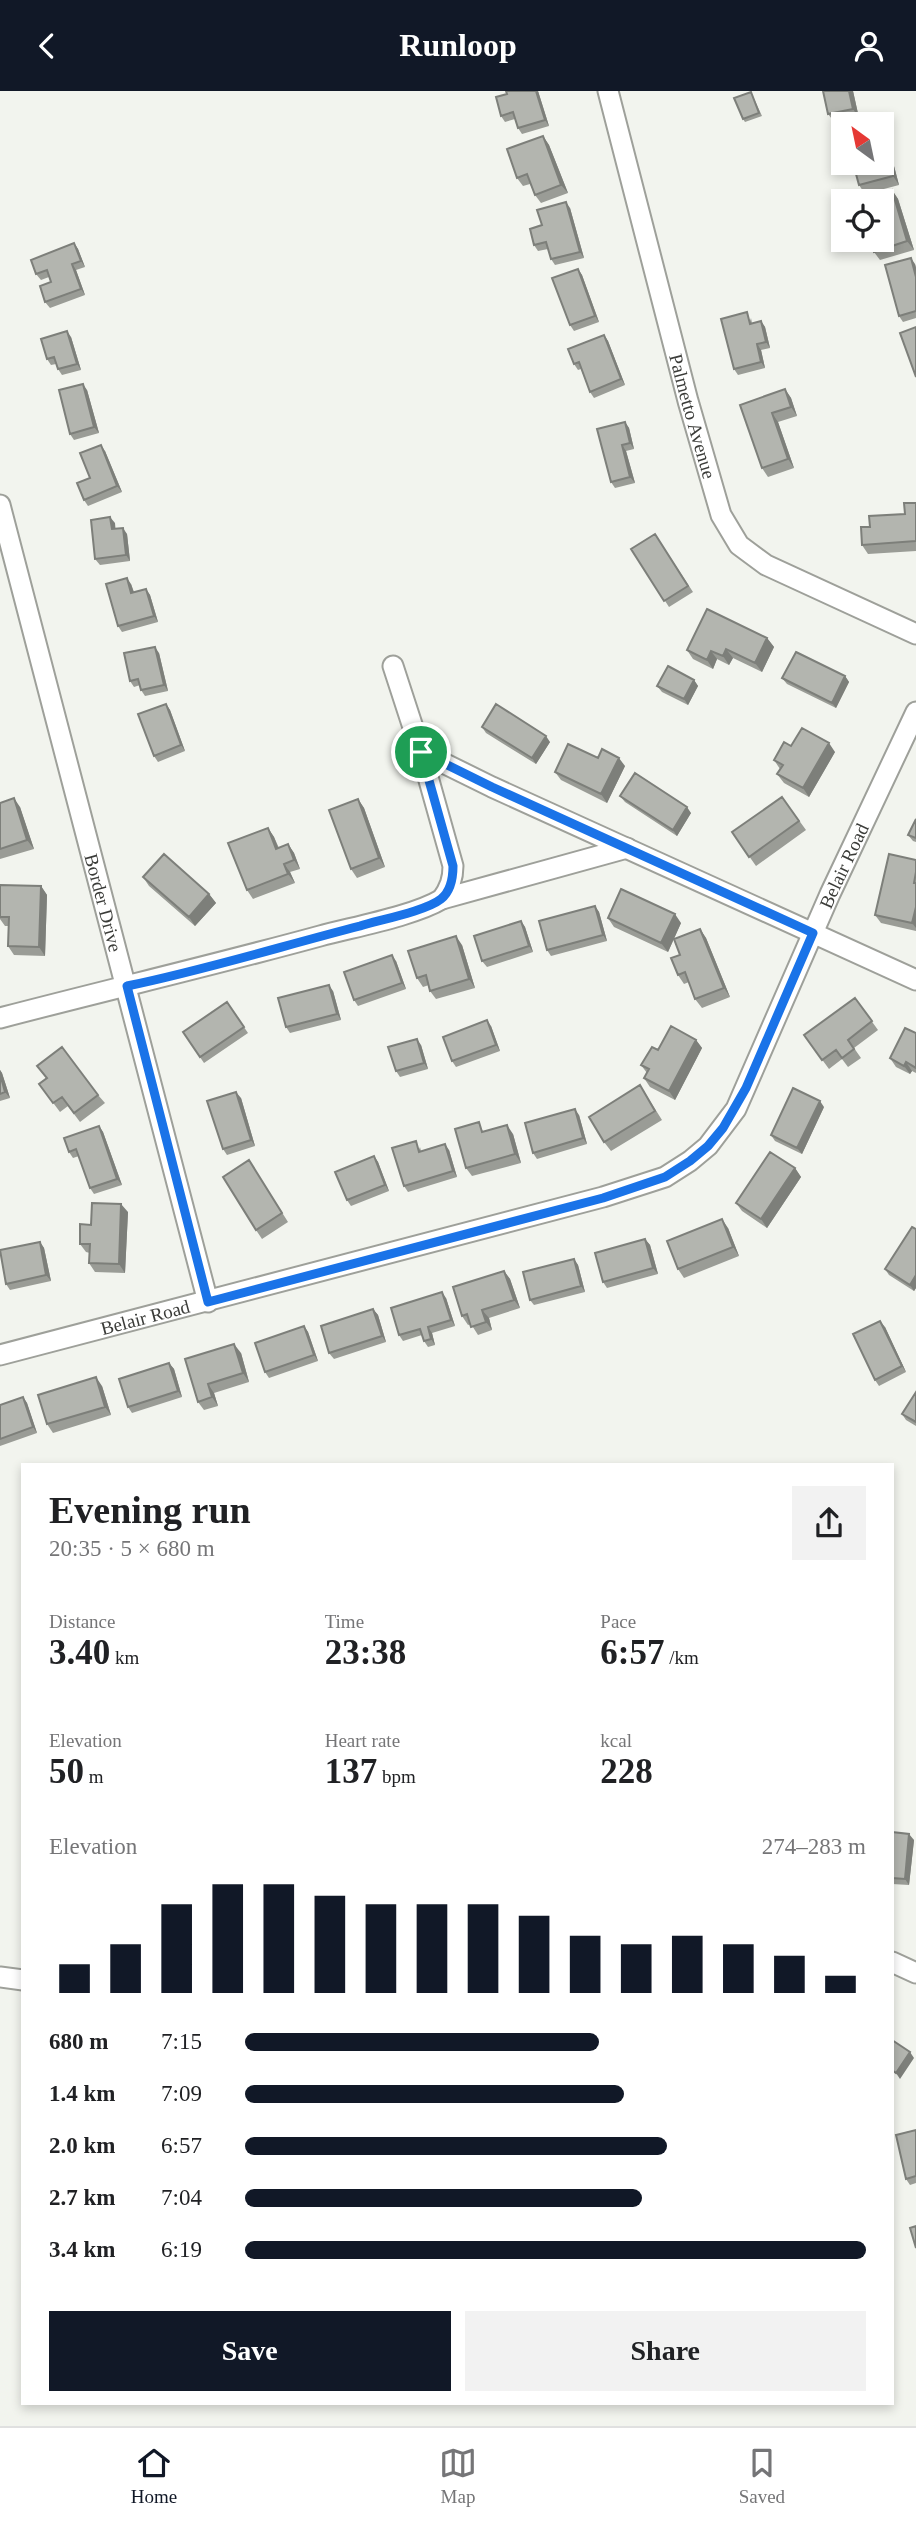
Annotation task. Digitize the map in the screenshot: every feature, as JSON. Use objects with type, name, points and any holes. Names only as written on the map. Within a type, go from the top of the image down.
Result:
[{"type":"street","name":"Palmetto Avenue","points":[[608,91],[688,401],[728,531],[739,545],[766,565],[916,634]]},
{"type":"street","name":"Border Drive","points":[[0,505],[208,1302]]},
{"type":"street","points":[[393,666],[421,752],[453,866],[449,889],[442,899]]},
{"type":"street","name":"Belair Road","points":[[0,1355],[603,1198],[665,1177],[708,1146],[736,1109],[813,933],[916,712]]},
{"type":"street","points":[[421,752],[916,981]]},
{"type":"street","points":[[0,1018],[386,919],[442,899],[627,848]]},
{"type":"street","points":[[894,1963],[916,1973]]},
{"type":"street","points":[[0,1977],[21,1980]]},
{"type":"building","points":[[506,91],[536,91],[545,120],[518,128],[513,112],[501,116],[496,97],[507,94]]},
{"type":"building","points":[[823,91],[849,91],[853,109],[828,114]]},
{"type":"building","points":[[751,92],[759,113],[743,119],[734,98]]},
{"type":"building","points":[[543,136],[561,185],[535,195],[527,174],[517,178],[507,149]]},
{"type":"building","points":[[856,175],[893,175],[893,176],[859,185]]},
{"type":"building","points":[[894,197],[907,241],[894,245]]},
{"type":"building","points":[[566,202],[580,252],[551,259],[546,242],[534,245],[530,229],[542,225],[537,210]]},
{"type":"building","points":[[74,243],[81,261],[72,264],[81,289],[45,302],[40,286],[51,282],[47,270],[36,274],[31,260]]},
{"type":"building","points":[[911,258],[916,277],[916,311],[899,316],[885,265]]},
{"type":"building","points":[[578,269],[595,316],[570,325],[552,278]]},
{"type":"building","points":[[747,312],[750,324],[761,321],[766,342],[757,344],[761,362],[734,369],[721,319]]},
{"type":"building","points":[[916,327],[916,377],[900,333]]},
{"type":"building","points":[[67,331],[77,364],[58,369],[54,357],[47,359],[41,339]]},
{"type":"building","points":[[604,335],[621,379],[590,392],[579,362],[574,364],[568,349]]},
{"type":"building","points":[[83,384],[94,427],[70,434],[59,390]]},
{"type":"building","points":[[785,389],[791,407],[772,413],[788,459],[762,468],[740,405]]},
{"type":"building","points":[[625,422],[630,443],[622,445],[630,477],[611,482],[597,429]]},
{"type":"building","points":[[101,445],[117,486],[84,500],[77,483],[90,478],[80,453]]},
{"type":"building","points":[[904,503],[916,503],[916,541],[862,545],[861,527],[870,527],[869,516],[905,514]]},
{"type":"building","points":[[110,517],[112,529],[123,528],[126,555],[95,559],[91,520]]},
{"type":"building","points":[[655,534],[688,586],[664,601],[631,549]]},
{"type":"building","points":[[127,578],[131,593],[146,589],[154,616],[118,626],[106,584]]},
{"type":"building","points":[[707,609],[767,638],[755,663],[726,649],[723,656],[711,651],[707,660],[687,650]]},
{"type":"building","points":[[155,647],[164,685],[141,690],[138,679],[130,681],[124,653]]},
{"type":"building","points":[[796,652],[845,676],[832,703],[782,678]]},
{"type":"building","points":[[668,666],[694,680],[684,699],[657,686]]},
{"type":"building","points":[[166,704],[181,745],[154,756],[138,714]]},
{"type":"building","points":[[496,704],[546,736],[532,758],[482,727]]},
{"type":"building","points":[[802,728],[829,743],[803,788],[777,774],[783,765],[774,760],[784,742],[791,746]]},
{"type":"building","points":[[568,744],[598,758],[602,749],[619,758],[601,794],[555,772]]},
{"type":"building","points":[[635,773],[687,807],[673,830],[620,796]]},
{"type":"building","points":[[782,797],[799,821],[749,857],[732,832]]},
{"type":"building","points":[[14,798],[27,840],[0,849],[0,803]]},
{"type":"building","points":[[358,799],[379,858],[351,869],[329,810]]},
{"type":"building","points":[[916,819],[916,838],[908,835]]},
{"type":"building","points":[[268,828],[276,849],[288,844],[294,860],[284,864],[288,874],[247,890],[228,843]]},
{"type":"building","points":[[164,854],[209,894],[189,917],[143,877]]},
{"type":"building","points":[[889,854],[916,860],[916,907],[912,923],[875,915]]},
{"type":"building","points":[[0,885],[41,886],[39,947],[8,946],[9,917],[0,917]]},
{"type":"building","points":[[621,889],[675,914],[661,943],[608,918]]},
{"type":"building","points":[[595,906],[603,935],[547,950],[539,921]]},
{"type":"building","points":[[521,921],[529,946],[482,961],[474,936]]},
{"type":"building","points":[[700,929],[724,988],[695,999],[685,972],[678,975],[671,958],[680,955],[674,939]]},
{"type":"building","points":[[456,936],[469,979],[430,991],[426,975],[417,978],[408,951]]},
{"type":"building","points":[[392,955],[402,983],[354,1000],[344,972]]},
{"type":"building","points":[[329,985],[337,1014],[286,1027],[278,998]]},
{"type":"building","points":[[855,998],[872,1021],[848,1040],[854,1049],[842,1058],[836,1050],[822,1060],[804,1035]]},
{"type":"building","points":[[227,1002],[244,1027],[200,1057],[183,1032]]},
{"type":"building","points":[[487,1020],[496,1045],[452,1061],[443,1037]]},
{"type":"building","points":[[671,1026],[696,1040],[669,1091],[644,1078],[649,1069],[641,1065],[652,1047],[658,1050]]},
{"type":"building","points":[[905,1028],[916,1033],[916,1068],[906,1062],[904,1066],[890,1058]]},
{"type":"building","points":[[417,1039],[424,1063],[396,1071],[388,1047]]},
{"type":"building","points":[[62,1047],[98,1095],[74,1113],[62,1097],[53,1103],[39,1084],[47,1078],[37,1066]]},
{"type":"building","points":[[0,1074],[5,1092],[0,1094]]},
{"type":"building","points":[[640,1085],[655,1111],[604,1142],[589,1117]]},
{"type":"building","points":[[793,1088],[820,1101],[797,1148],[771,1135]]},
{"type":"building","points":[[236,1092],[251,1140],[223,1149],[207,1101]]},
{"type":"building","points":[[575,1109],[583,1138],[533,1153],[525,1123]]},
{"type":"building","points":[[479,1122],[482,1132],[507,1125],[515,1154],[466,1168],[455,1129]]},
{"type":"building","points":[[99,1126],[117,1179],[90,1188],[76,1149],[69,1152],[64,1138]]},
{"type":"building","points":[[416,1141],[419,1152],[445,1144],[453,1171],[404,1186],[392,1148]]},
{"type":"building","points":[[770,1152],[795,1168],[761,1219],[736,1203]]},
{"type":"building","points":[[374,1156],[385,1185],[347,1200],[335,1172]]},
{"type":"building","points":[[249,1160],[282,1213],[256,1230],[223,1177]]},
{"type":"building","points":[[92,1203],[121,1204],[119,1264],[89,1263],[90,1244],[80,1244],[80,1224],[91,1225]]},
{"type":"building","points":[[722,1219],[733,1247],[678,1269],[667,1241]]},
{"type":"building","points":[[912,1227],[916,1229],[916,1275],[910,1285],[885,1269]]},
{"type":"building","points":[[645,1239],[653,1268],[603,1282],[595,1253]]},
{"type":"building","points":[[40,1242],[46,1275],[6,1284],[0,1250]]},
{"type":"building","points":[[574,1259],[581,1286],[530,1300],[523,1272]]},
{"type":"building","points":[[504,1271],[514,1300],[482,1310],[486,1322],[471,1327],[467,1314],[462,1316],[453,1287]]},
{"type":"building","points":[[442,1292],[451,1320],[428,1327],[431,1339],[424,1341],[420,1329],[399,1335],[391,1308]]},
{"type":"building","points":[[373,1309],[382,1336],[329,1353],[321,1326]]},
{"type":"building","points":[[880,1321],[902,1366],[875,1380],[853,1334]]},
{"type":"building","points":[[304,1326],[314,1355],[265,1372],[255,1343]]},
{"type":"building","points":[[234,1344],[243,1373],[208,1384],[212,1397],[198,1402],[185,1359]]},
{"type":"building","points":[[169,1363],[178,1391],[128,1407],[119,1379]]},
{"type":"building","points":[[96,1377],[105,1407],[47,1424],[38,1395]]},
{"type":"building","points":[[916,1392],[916,1422],[902,1414]]},
{"type":"building","points":[[23,1397],[33,1427],[0,1439],[0,1405]]},
{"type":"building","points":[[894,1832],[909,1834],[905,1879],[894,1878]]},
{"type":"building","points":[[894,2041],[910,2052],[896,2073],[894,2072]]},
{"type":"building","points":[[916,2130],[916,2176],[906,2179],[896,2135]]},
{"type":"building","points":[[916,2226],[916,2248],[910,2228]]},
{"type":"route","points":[[421,752],[813,933],[736,1109],[708,1146],[665,1177],[603,1198],[208,1302],[127,986],[163,979],[386,919],[442,899],[453,877],[453,866],[421,752]]}]
